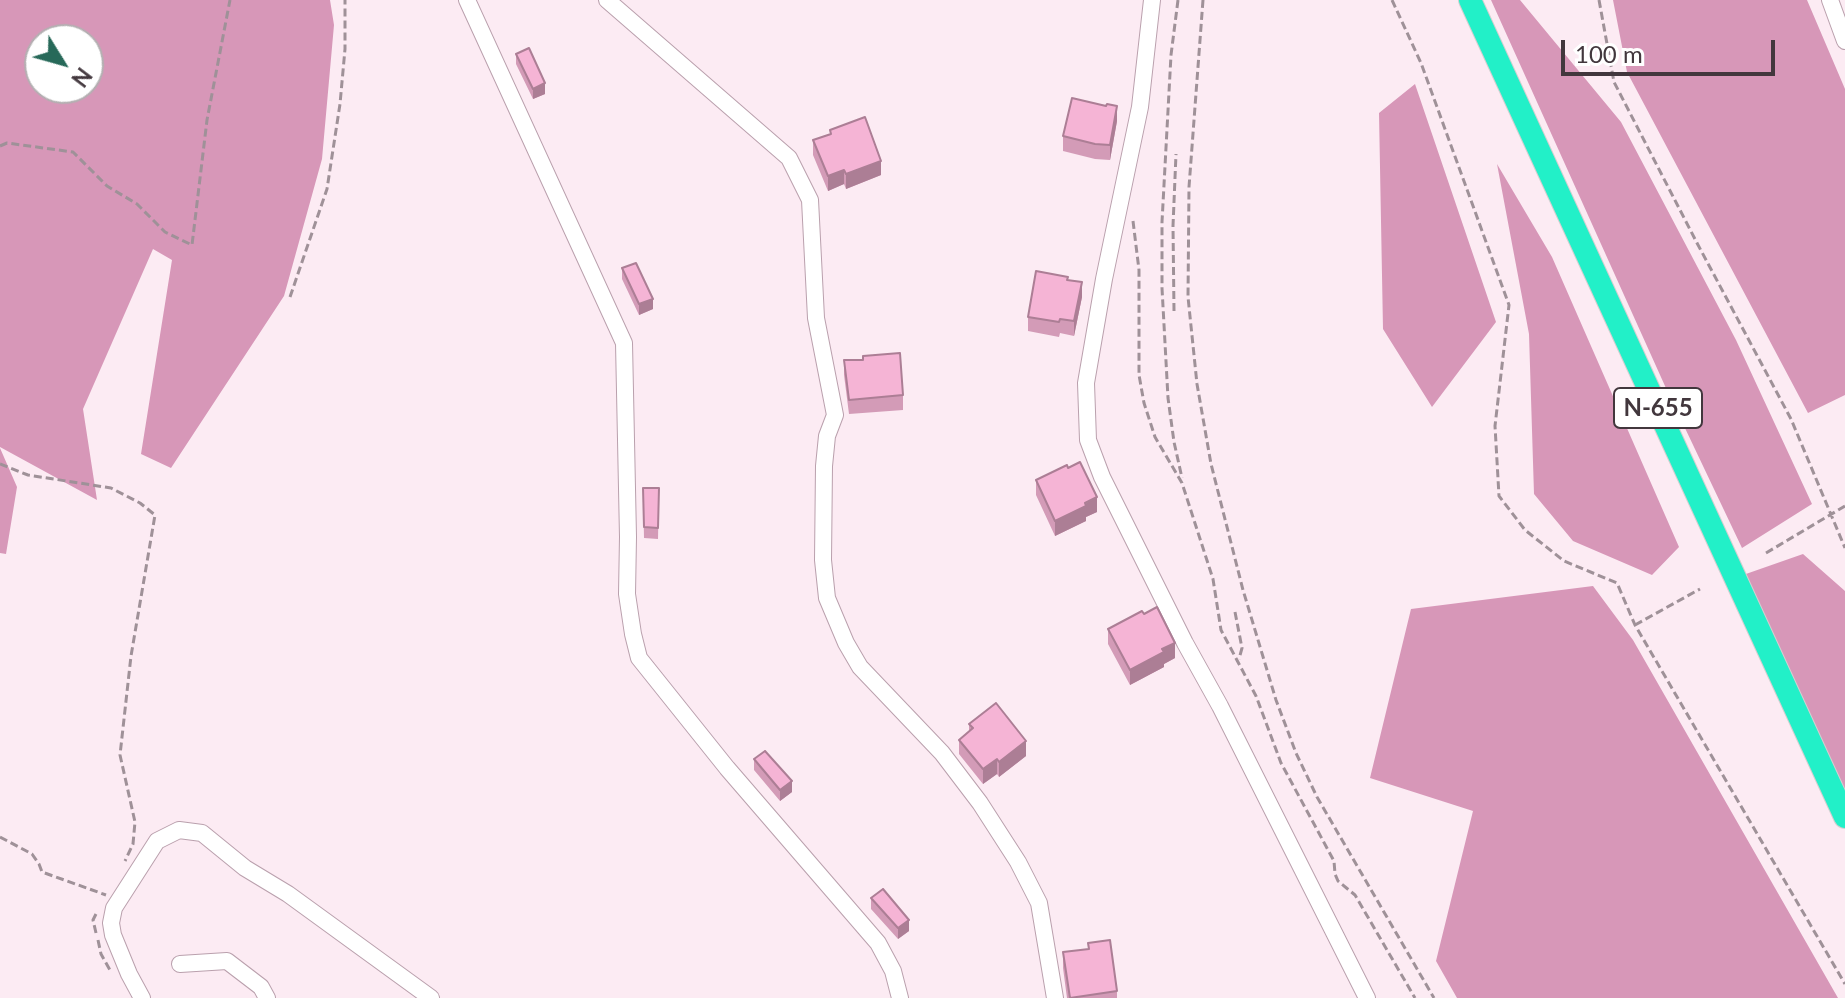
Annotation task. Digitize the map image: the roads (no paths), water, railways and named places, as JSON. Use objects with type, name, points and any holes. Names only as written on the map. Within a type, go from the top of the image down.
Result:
[{"type":"highway","name":"N-655","points":[[1470,0],[1845,817]]},
{"type":"street","points":[[467,0],[624,343],[627,594],[639,658],[727,768],[878,943],[893,971],[900,998]]},
{"type":"street","points":[[607,0],[789,158],[810,200],[816,318],[835,415],[827,436],[824,466],[823,560],[827,598],[860,667],[942,753],[980,803],[1018,862],[1039,903],[1055,998]]},
{"type":"street","points":[[1152,0],[1140,107],[1086,383],[1088,440],[1102,477],[1367,998]]},
{"type":"street","points":[[1830,0],[1845,41]]},
{"type":"street","points":[[142,998],[113,935],[111,923],[114,908],[157,841],[179,830],[202,833],[245,868],[288,894],[431,998]]},
{"type":"street","points":[[180,964],[227,961],[261,987],[267,998]]}]
